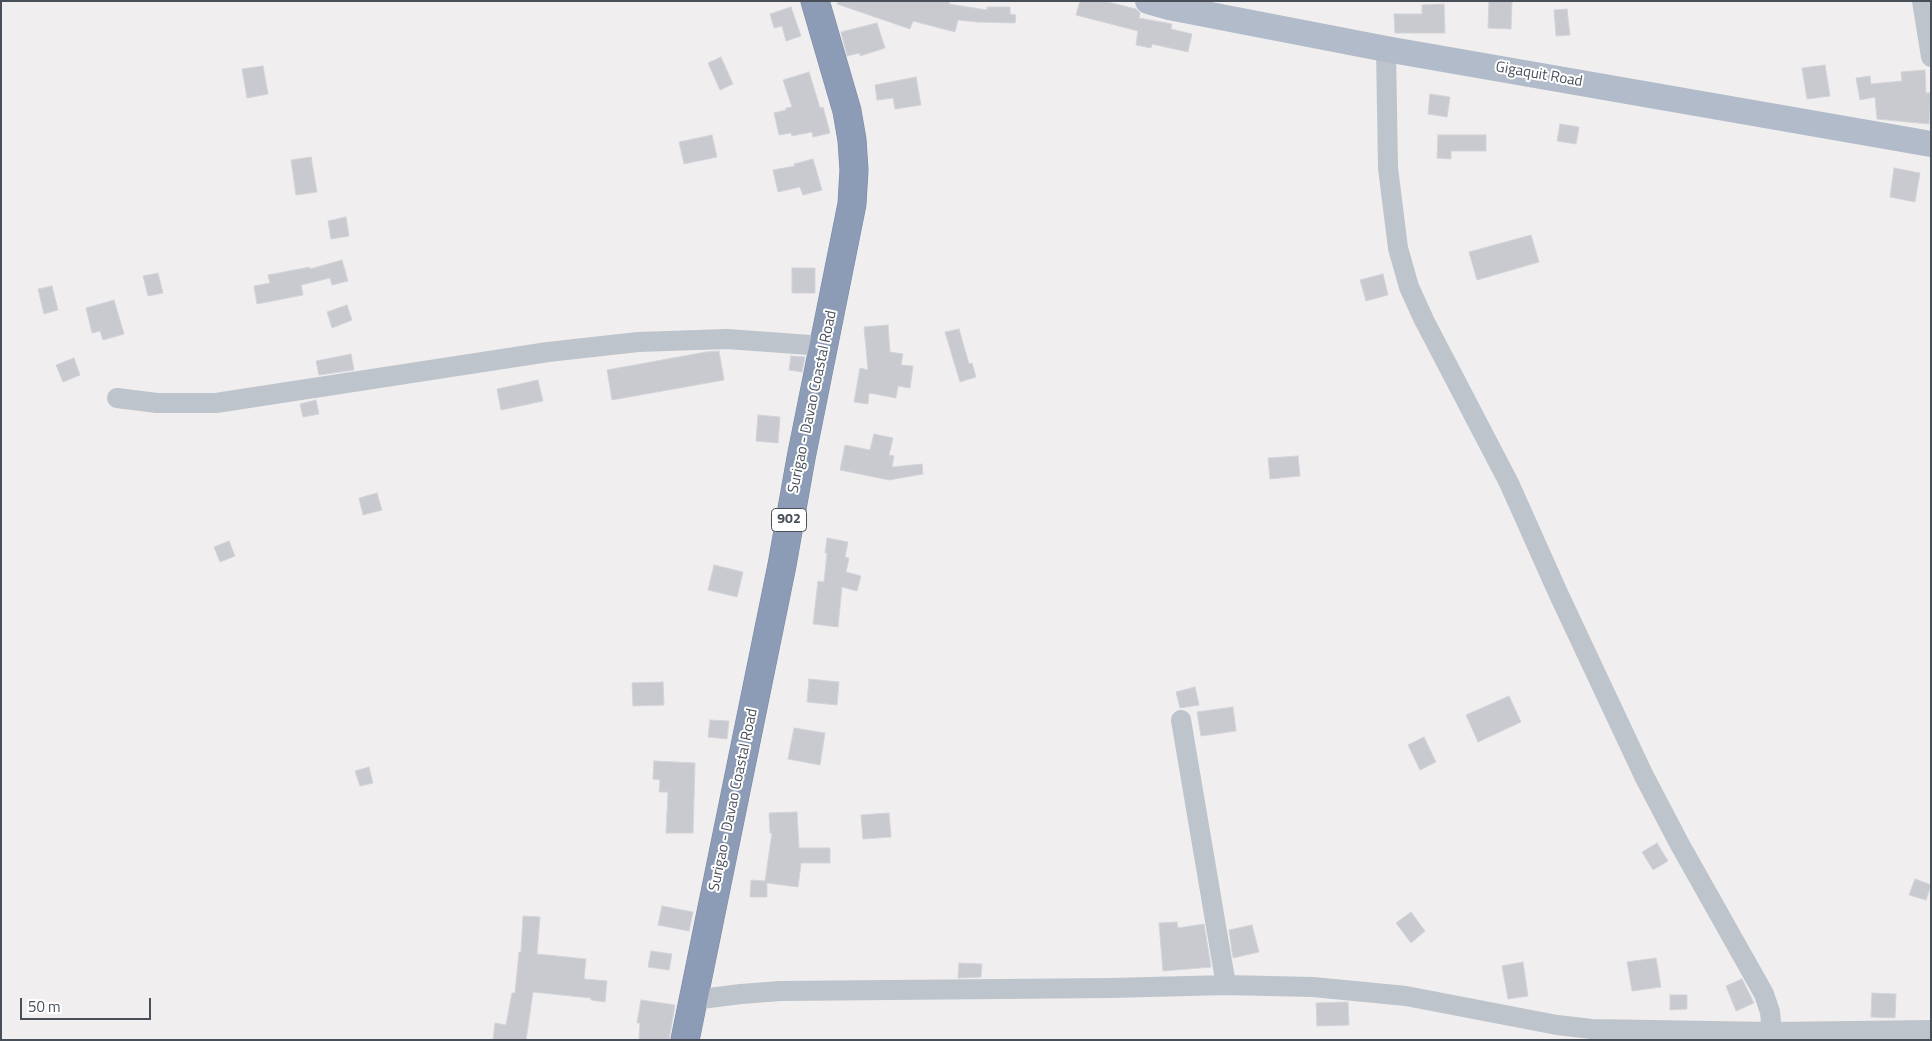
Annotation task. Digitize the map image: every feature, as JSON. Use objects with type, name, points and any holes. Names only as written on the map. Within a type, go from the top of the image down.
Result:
[{"type":"highway","name":"Surigao - Davao Coastal Road","points":[[684,1040],[778,583],[847,238],[852,204],[854,170],[852,140],[847,111],[815,1]]},
{"type":"main road","name":"Gigaquit Road","points":[[1148,1],[1168,7],[1386,49],[1931,144]]},
{"type":"street","points":[[1922,1],[1931,57]]},
{"type":"street","points":[[1386,49],[1388,168],[1398,248],[1409,287],[1508,483],[1644,776],[1679,843],[1764,994],[1770,1012],[1772,1032]]},
{"type":"street","points":[[117,398],[157,403],[216,403],[548,352],[638,342],[727,339],[824,346]]},
{"type":"street","points":[[1181,720],[1226,985]]},
{"type":"street","points":[[693,1000],[780,991],[1137,988],[1226,985],[1313,987],[1406,996],[1592,1030],[1772,1032],[1931,1030]]},
{"type":"building","points":[[838,1],[950,1],[949,4],[987,10],[987,7],[1010,7],[1010,14],[1016,15],[1015,23],[958,20],[955,32],[913,21],[910,29],[837,4]]},
{"type":"building","points":[[1080,1],[1104,1],[1136,9],[1140,13],[1139,18],[1172,24],[1171,29],[1192,34],[1188,52],[1152,44],[1151,48],[1136,45],[1138,31],[1076,15]]},
{"type":"building","points":[[1489,1],[1512,1],[1511,29],[1488,28]]},
{"type":"building","points":[[1444,4],[1445,33],[1395,33],[1394,14],[1422,14],[1422,5]]},
{"type":"building","points":[[791,7],[801,36],[786,41],[782,26],[774,28],[770,14]]},
{"type":"building","points":[[1567,9],[1570,35],[1556,36],[1554,10]]},
{"type":"building","points":[[877,23],[885,48],[860,56],[860,53],[847,56],[841,32]]},
{"type":"building","points":[[721,57],[733,84],[720,90],[708,63]]},
{"type":"building","points":[[1825,65],[1830,96],[1807,99],[1802,68]]},
{"type":"building","points":[[263,66],[268,94],[247,98],[242,69]]},
{"type":"building","points":[[1925,70],[1926,93],[1931,93],[1929,124],[1877,119],[1875,97],[1860,100],[1856,78],[1870,76],[1871,84],[1902,81],[1901,72]]},
{"type":"building","points":[[809,72],[820,108],[823,107],[830,133],[813,137],[812,132],[792,136],[791,133],[779,135],[774,113],[792,107],[783,80]]},
{"type":"building","points":[[916,77],[921,105],[895,109],[893,98],[877,100],[875,85]]},
{"type":"building","points":[[1430,94],[1450,97],[1447,117],[1428,114]]},
{"type":"building","points":[[1560,124],[1579,127],[1576,144],[1557,141]]},
{"type":"building","points":[[712,135],[717,157],[684,164],[679,142]]},
{"type":"building","points":[[1438,135],[1486,135],[1486,151],[1451,151],[1451,159],[1437,158]]},
{"type":"building","points":[[311,157],[317,192],[296,195],[291,160]]},
{"type":"building","points":[[813,159],[822,190],[803,195],[800,187],[778,192],[773,170],[795,166],[794,164]]},
{"type":"building","points":[[1894,168],[1920,173],[1915,202],[1890,197]]},
{"type":"building","points":[[346,217],[349,236],[331,239],[328,221]]},
{"type":"building","points":[[1531,235],[1539,262],[1477,280],[1469,252]]},
{"type":"building","points":[[342,260],[348,281],[332,285],[330,278],[301,285],[303,295],[257,304],[254,286],[270,283],[268,275],[310,267],[310,269]]},
{"type":"building","points":[[792,268],[815,268],[815,293],[792,293]]},
{"type":"building","points":[[158,273],[163,293],[148,296],[143,276]]},
{"type":"building","points":[[1383,274],[1388,295],[1366,301],[1360,280]]},
{"type":"building","points":[[52,286],[58,310],[44,314],[38,289]]},
{"type":"building","points":[[114,300],[124,334],[103,340],[100,331],[92,333],[86,308]]},
{"type":"building","points":[[347,305],[352,320],[332,328],[327,312]]},
{"type":"building","points":[[888,325],[890,352],[903,354],[901,365],[913,366],[910,388],[898,386],[896,398],[869,393],[868,404],[854,402],[860,368],[868,370],[864,327]]},
{"type":"building","points":[[959,329],[969,364],[972,363],[976,377],[960,382],[945,332]]},
{"type":"building","points":[[719,351],[724,380],[612,400],[607,370]]},
{"type":"building","points":[[351,354],[354,370],[319,375],[316,361]]},
{"type":"building","points":[[791,356],[805,357],[802,372],[789,370]]},
{"type":"building","points":[[74,358],[80,375],[63,382],[56,365]]},
{"type":"building","points":[[538,380],[543,401],[501,410],[497,389]]},
{"type":"building","points":[[316,400],[319,414],[303,417],[300,404]]},
{"type":"building","points":[[758,415],[780,417],[778,443],[756,441]]},
{"type":"building","points":[[874,434],[893,438],[889,455],[894,456],[892,467],[922,464],[923,474],[889,480],[840,470],[845,445],[870,450]]},
{"type":"building","points":[[1298,456],[1300,476],[1270,479],[1268,458]]},
{"type":"building","points":[[377,493],[382,510],[363,515],[359,498]]},
{"type":"building","points":[[827,538],[848,542],[845,557],[849,558],[846,572],[861,576],[857,591],[842,587],[838,627],[813,624],[818,581],[824,582]]},
{"type":"building","points":[[229,541],[235,556],[220,562],[214,547]]},
{"type":"building","points":[[714,565],[743,572],[737,597],[708,590]]},
{"type":"building","points":[[809,679],[839,682],[837,705],[807,702]]},
{"type":"building","points":[[663,682],[664,705],[633,706],[632,683]]},
{"type":"building","points":[[1195,687],[1199,705],[1180,708],[1176,692]]},
{"type":"building","points":[[1509,696],[1521,722],[1478,742],[1466,715]]},
{"type":"building","points":[[1233,707],[1236,731],[1201,736],[1197,712]]},
{"type":"building","points":[[710,720],[729,721],[727,739],[708,737]]},
{"type":"building","points":[[794,728],[825,733],[820,765],[788,759]]},
{"type":"building","points":[[1424,737],[1436,762],[1420,770],[1408,745]]},
{"type":"building","points":[[654,761],[695,763],[693,833],[666,833],[668,792],[659,792],[660,780],[653,779]]},
{"type":"building","points":[[369,767],[373,783],[360,786],[355,771]]},
{"type":"building","points":[[797,812],[799,848],[830,848],[830,863],[801,863],[798,887],[767,883],[767,897],[750,897],[751,880],[765,881],[772,833],[770,833],[769,813]]},
{"type":"building","points":[[889,813],[891,837],[863,839],[861,815]]},
{"type":"building","points":[[1657,843],[1668,861],[1653,870],[1642,852]]},
{"type":"building","points":[[1915,879],[1931,885],[1926,900],[1909,895]]},
{"type":"building","points":[[662,906],[693,912],[689,931],[658,925]]},
{"type":"building","points":[[1411,912],[1425,931],[1411,943],[1396,923]]},
{"type":"building","points":[[523,916],[540,917],[537,954],[586,959],[584,979],[607,981],[605,1002],[591,1000],[591,998],[533,992],[526,1040],[493,1040],[495,1023],[506,1025],[512,993],[515,993],[519,952],[521,952]]},
{"type":"building","points":[[1177,922],[1178,928],[1204,924],[1211,967],[1163,971],[1159,923]]},
{"type":"building","points":[[1252,925],[1259,952],[1233,958],[1229,930]]},
{"type":"building","points":[[651,951],[672,954],[669,970],[648,967]]},
{"type":"building","points":[[1656,958],[1661,987],[1632,991],[1627,962]]},
{"type":"building","points":[[1523,962],[1528,996],[1508,999],[1502,966]]},
{"type":"building","points":[[959,963],[982,964],[981,977],[958,978]]},
{"type":"building","points":[[1742,979],[1754,1003],[1736,1011],[1726,986]]},
{"type":"building","points":[[1872,993],[1896,994],[1895,1018],[1871,1017]]},
{"type":"building","points":[[1670,995],[1687,995],[1687,1009],[1670,1010]]},
{"type":"building","points":[[641,1000],[675,1005],[669,1040],[639,1040],[640,1023],[637,1023]]},
{"type":"building","points":[[1348,1002],[1349,1025],[1317,1026],[1316,1003]]}]
